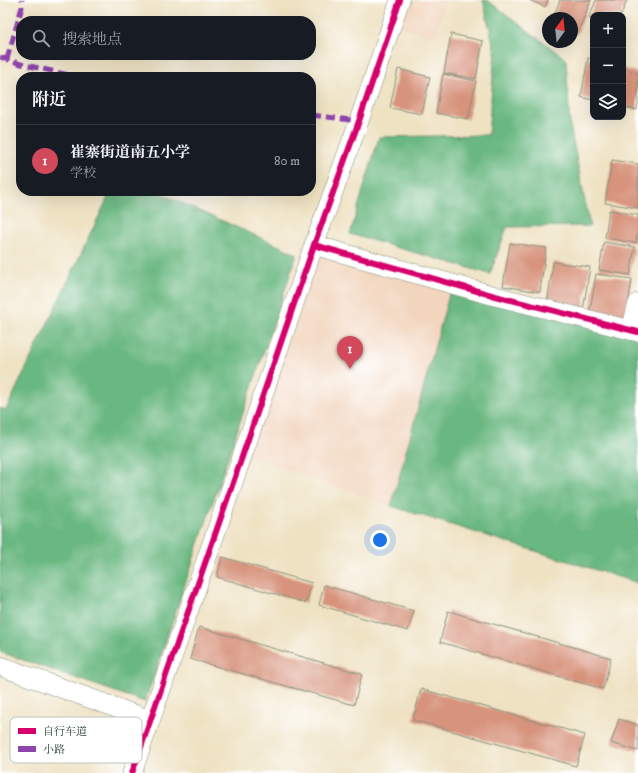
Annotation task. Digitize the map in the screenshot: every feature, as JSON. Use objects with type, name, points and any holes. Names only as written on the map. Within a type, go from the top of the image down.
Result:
[{"type":"street","points":[[142,744],[314,244],[359,121],[400,0]]},
{"type":"street","points":[[314,244],[495,296],[635,331],[638,303]]},
{"type":"street","points":[[0,666],[142,717]]},
{"type":"street","points":[[142,717],[150,720]]},
{"type":"street","points":[[132,773],[135,763]]},
{"type":"shaded area","points":[[406,0],[446,0],[435,38],[399,26]]},
{"type":"shaded area","points":[[314,245],[452,284],[391,506],[243,454]]},
{"type":"green space","points":[[483,0],[487,0],[542,41],[542,48],[551,48],[566,59],[570,126],[590,226],[507,227],[490,274],[350,234],[379,137],[488,135],[495,52]]},
{"type":"green space","points":[[109,196],[166,196],[297,254],[145,702],[0,652],[0,408],[6,410]]},
{"type":"green space","points":[[452,284],[638,331],[638,583],[391,506]]},
{"type":"building","points":[[529,0],[548,0],[545,7]]},
{"type":"building","points":[[560,0],[591,0],[578,32],[578,12],[555,12]]},
{"type":"building","points":[[596,0],[627,0],[622,12],[591,12]]},
{"type":"building","points":[[451,34],[483,41],[476,79],[444,73]]},
{"type":"building","points":[[588,58],[590,59],[590,99],[581,97]]},
{"type":"building","points":[[398,69],[430,77],[422,114],[390,108]]},
{"type":"building","points":[[626,69],[638,73],[637,110],[626,108]]},
{"type":"building","points":[[443,74],[476,81],[468,119],[436,113]]},
{"type":"building","points":[[612,160],[638,164],[638,208],[605,203]]},
{"type":"building","points":[[609,210],[638,215],[636,243],[605,238]]},
{"type":"building","points":[[604,242],[635,247],[630,275],[599,270]]},
{"type":"building","points":[[510,243],[546,248],[540,292],[503,286]]},
{"type":"building","points":[[553,262],[590,267],[583,311],[547,305]]},
{"type":"building","points":[[596,274],[632,279],[625,323],[589,317]]},
{"type":"building","points":[[222,557],[312,583],[306,603],[217,577]]},
{"type":"building","points":[[324,585],[414,611],[408,631],[319,605]]},
{"type":"building","points":[[448,611],[611,658],[603,689],[440,642]]},
{"type":"building","points":[[199,627],[362,674],[354,705],[190,659]]},
{"type":"building","points":[[421,689],[585,735],[576,766],[413,720]]},
{"type":"building","points":[[619,719],[638,725],[638,751],[611,743]]},
{"type":"marked path","points":[[19,16],[22,0]]},
{"type":"marked path","points":[[7,59],[16,28]]},
{"type":"marked path","points":[[0,57],[21,64],[56,72]]},
{"type":"marked path","points":[[316,116],[359,121]]},
{"type":"cycle path","points":[[142,744],[400,0]]},
{"type":"cycle path","points":[[314,245],[495,296],[638,332]]},
{"type":"cycle path","points":[[132,773],[135,763]]},
{"type":"place","name":"崔寨街道南五小学","points":[[350,369]]}]
